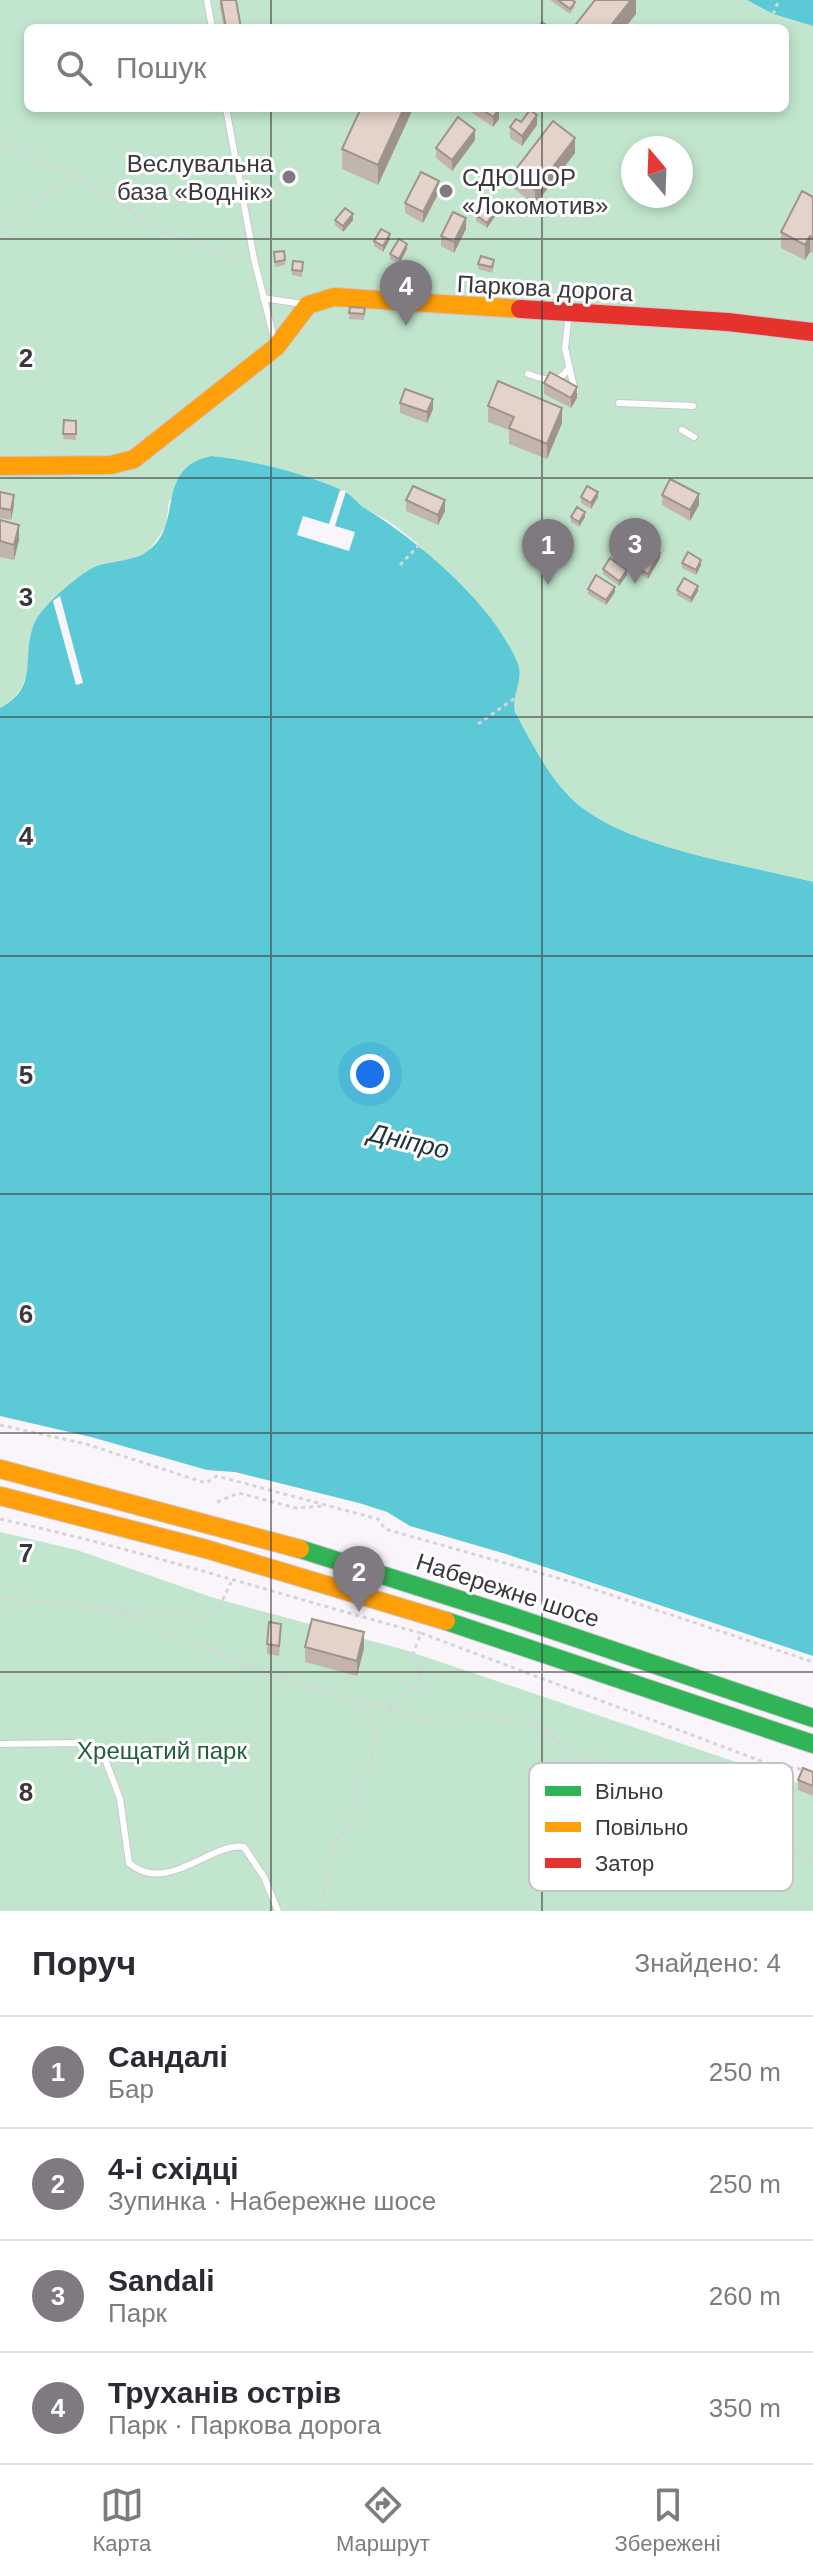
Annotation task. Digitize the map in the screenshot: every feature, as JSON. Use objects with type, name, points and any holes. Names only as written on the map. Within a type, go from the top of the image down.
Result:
[{"type":"main road","name":"Паркова дорога","points":[[308,305],[334,297],[728,322],[813,332]]},
{"type":"main road","points":[[0,466],[111,465],[134,459],[276,347],[308,305]]},
{"type":"main road","name":"Набережне шосе","points":[[0,1469],[105,1495],[410,1583],[813,1718]]},
{"type":"main road","name":"Набережне шосе","points":[[0,1496],[161,1537],[412,1609],[813,1744]]},
{"type":"lane","points":[[207,0],[211,24]]},
{"type":"lane","points":[[227,112],[255,265],[276,347]]},
{"type":"lane","points":[[263,298],[308,305]]},
{"type":"lane","points":[[569,313],[565,348],[576,395]]},
{"type":"lane","points":[[528,374],[552,381],[564,376],[568,369]]},
{"type":"lane","points":[[619,403],[693,406]]},
{"type":"lane","points":[[682,430],[694,437]]},
{"type":"lane","points":[[0,1744],[77,1743],[102,1751],[120,1799],[129,1863],[136,1870],[167,1871],[197,1864],[229,1847],[244,1847],[264,1877],[278,1911]]},
{"type":"path","points":[[773,14],[779,0]]},
{"type":"path","points":[[0,142],[73,176],[166,233],[255,265]]},
{"type":"path","points":[[0,240],[20,212],[73,176]]},
{"type":"path","points":[[580,592],[622,529],[676,556]]},
{"type":"path","points":[[400,565],[419,545]]},
{"type":"path","points":[[478,724],[535,684]]},
{"type":"path","points":[[0,1425],[86,1444],[206,1483],[217,1476],[378,1519],[385,1529],[572,1582],[813,1662]]},
{"type":"path","points":[[217,1502],[239,1493],[296,1508],[328,1506]]},
{"type":"path","points":[[0,1519],[85,1538],[231,1582],[421,1633],[766,1763]]},
{"type":"path","points":[[0,1598],[198,1617],[217,1612],[231,1582]]},
{"type":"path","points":[[111,1609],[268,1675],[420,1719],[487,1716],[536,1727],[579,1758],[620,1763]]},
{"type":"path","points":[[388,1708],[414,1686],[424,1690],[413,1654],[421,1633]]},
{"type":"path","points":[[320,1911],[335,1845],[354,1812],[354,1788],[371,1764],[375,1728],[359,1699]]},
{"type":"path","points":[[793,1768],[813,1771]]},
{"type":"path","points":[[793,1849],[813,1860]]},
{"type":"green space","points":[[0,0],[747,0],[773,14],[813,26],[813,882],[661,845],[604,822],[581,807],[552,775],[515,712],[513,702],[520,676],[508,643],[495,624],[419,545],[390,522],[363,508],[346,491],[259,464],[212,456],[169,501],[166,526],[148,552],[75,580],[37,617],[27,673],[18,693],[0,708]]},
{"type":"green space","name":"Хрещатий парк","points":[[0,1532],[77,1550],[214,1598],[405,1650],[739,1763],[529,1763],[529,1891],[793,1891],[793,1781],[813,1788],[813,1911],[0,1911]]},
{"type":"water","points":[[747,0],[813,0],[813,26],[773,14]]},
{"type":"water","name":"Дніпро","points":[[212,456],[278,468],[346,492],[453,577],[474,598],[507,642],[519,670],[515,712],[552,775],[581,807],[604,822],[661,845],[813,882],[813,1656],[506,1554],[410,1526],[387,1512],[359,1503],[235,1472],[207,1470],[91,1437],[0,1416],[0,708],[13,699],[26,679],[29,643],[42,612],[64,589],[90,569],[149,550],[165,526],[176,484],[183,472],[194,462]]},
{"type":"pier","points":[[340,490],[346,491],[335,526],[355,532],[349,551],[297,535],[303,516],[329,524]]},
{"type":"pier","points":[[60,596],[83,683],[76,685],[53,601]]},
{"type":"building","points":[[221,0],[236,0],[240,24],[225,24]]},
{"type":"building","points":[[558,0],[572,0],[575,2],[570,9]]},
{"type":"building","points":[[595,0],[631,0],[612,24],[576,24]]},
{"type":"building","points":[[359,112],[402,112],[378,165],[342,149]]},
{"type":"building","points":[[528,112],[537,115],[522,136],[510,127],[516,119],[521,122]]},
{"type":"building","points":[[458,117],[475,130],[452,160],[436,148]]},
{"type":"building","points":[[553,121],[575,138],[535,190],[513,173]]},
{"type":"building","points":[[421,172],[439,181],[423,212],[405,203]]},
{"type":"building","points":[[802,191],[813,197],[813,238],[810,236],[805,245],[781,232]]},
{"type":"building","points":[[485,202],[496,210],[487,223],[476,215]]},
{"type":"building","points":[[345,208],[353,214],[343,226],[335,220]]},
{"type":"building","points":[[453,212],[466,218],[454,242],[441,236]]},
{"type":"building","points":[[381,229],[390,234],[383,246],[374,241]]},
{"type":"building","points":[[399,239],[407,244],[399,259],[390,254]]},
{"type":"building","points":[[284,251],[285,260],[275,262],[274,252]]},
{"type":"building","points":[[481,256],[494,260],[492,267],[478,264]]},
{"type":"building","points":[[293,261],[303,262],[302,271],[292,270]]},
{"type":"building","points":[[350,307],[365,308],[364,314],[349,313]]},
{"type":"building","points":[[550,372],[577,387],[571,398],[544,383]]},
{"type":"building","points":[[498,381],[562,408],[547,444],[509,428],[514,417],[488,406]]},
{"type":"building","points":[[405,389],[433,399],[427,412],[400,403]]},
{"type":"building","points":[[64,420],[76,421],[76,434],[63,434]]},
{"type":"building","points":[[670,479],[699,494],[690,510],[662,495]]},
{"type":"building","points":[[413,486],[445,500],[438,515],[406,500]]},
{"type":"building","points":[[587,486],[598,492],[591,503],[581,497]]},
{"type":"building","points":[[0,492],[14,495],[11,510],[0,508]]},
{"type":"building","points":[[577,507],[585,512],[579,522],[571,517]]},
{"type":"building","points":[[0,520],[19,525],[14,545],[0,541]]},
{"type":"building","points":[[629,534],[660,553],[648,574],[616,555]]},
{"type":"building","points":[[688,552],[701,560],[696,570],[682,563]]},
{"type":"building","points":[[610,558],[627,570],[619,581],[603,569]]},
{"type":"building","points":[[596,575],[615,587],[606,600],[588,589]]},
{"type":"building","points":[[684,578],[698,586],[691,598],[677,590]]},
{"type":"building","points":[[312,1619],[364,1632],[357,1661],[305,1647]]},
{"type":"building","points":[[269,1622],[281,1624],[279,1646],[267,1644]]},
{"type":"building","points":[[803,1768],[813,1772],[813,1786],[798,1780]]},
{"type":"traffic: fast","points":[[300,1549],[813,1718]]},
{"type":"traffic: fast","points":[[446,1621],[813,1744]]},
{"type":"traffic: slow","points":[[0,466],[111,465],[134,459],[276,347],[308,305],[334,297],[520,309]]},
{"type":"traffic: slow","points":[[0,1469],[300,1549]]},
{"type":"traffic: slow","points":[[0,1496],[206,1549],[446,1621]]},
{"type":"traffic: jam","points":[[520,309],[728,322],[813,332]]},
{"type":"place","name":"Веслувальна база «Воднік»","points":[[289,177]]},
{"type":"place","name":"СДЮШОР «Локомотив»","points":[[446,191]]},
{"type":"place","name":"Труханів острів","points":[[406,326]]},
{"type":"place","name":"Sandali","points":[[635,584]]},
{"type":"place","name":"Сандалі","points":[[548,585]]},
{"type":"place","name":"4-і східці","points":[[359,1612]]}]
